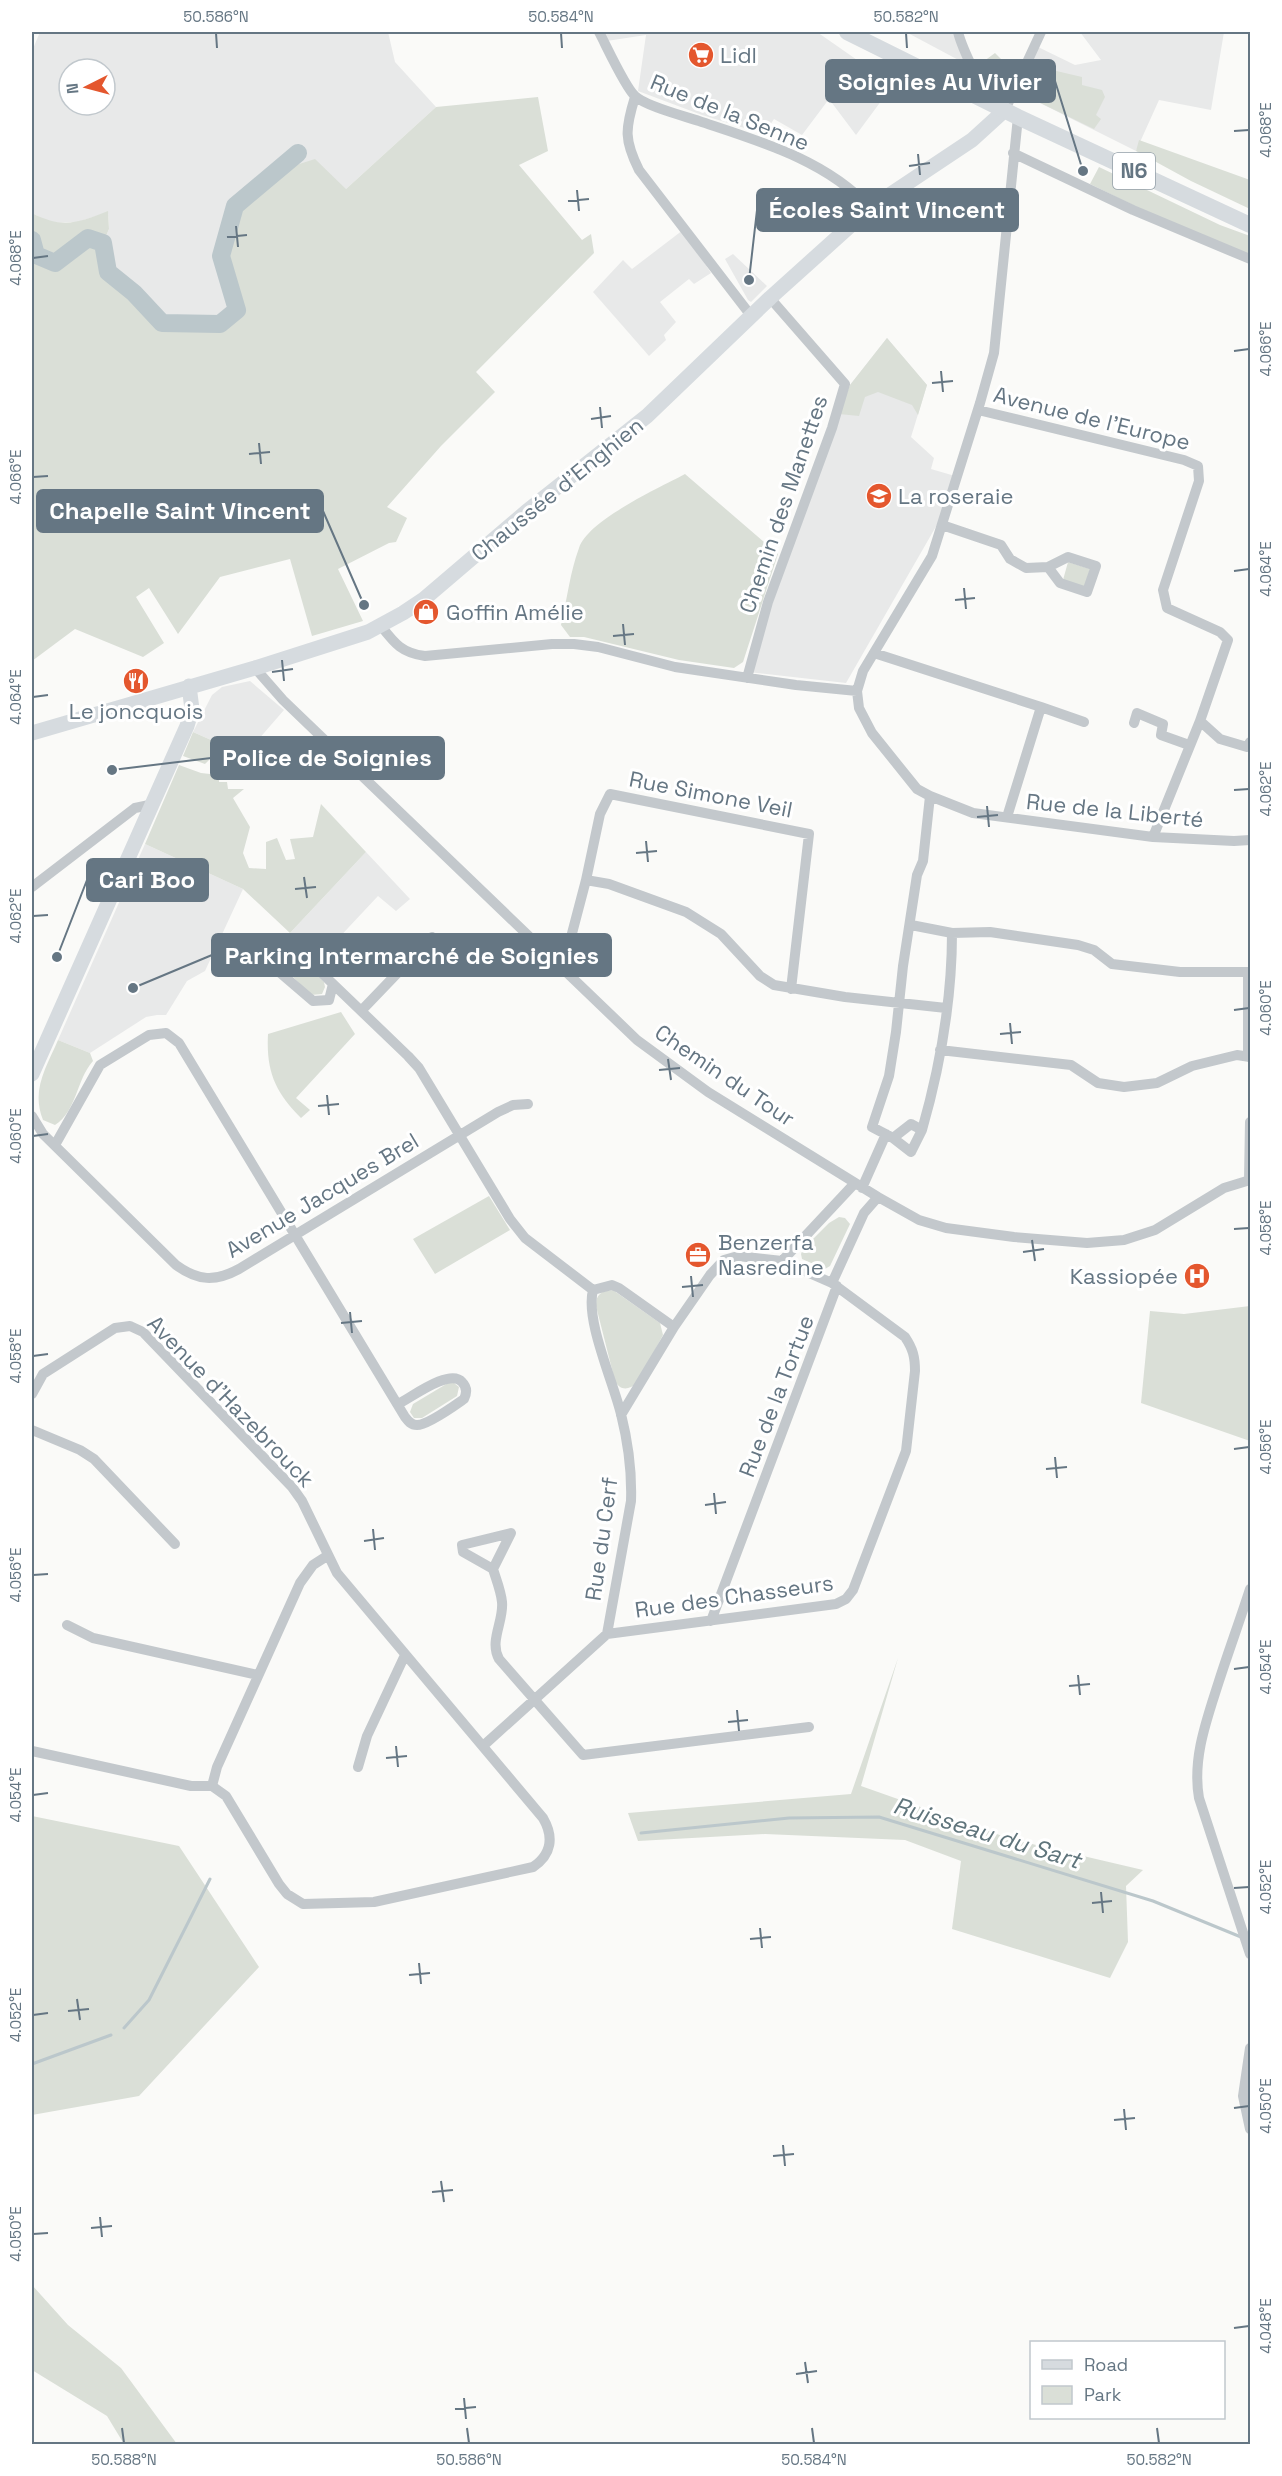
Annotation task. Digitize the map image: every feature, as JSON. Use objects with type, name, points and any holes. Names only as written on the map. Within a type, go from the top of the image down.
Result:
[{"type":"main road","name":"N6","points":[[847,32],[1011,113],[1251,225]]},
{"type":"main road","name":"Chaussée d'Enghien","points":[[32,733],[255,668],[381,626],[424,598],[526,512],[647,416],[770,298],[870,208],[1011,113]]},
{"type":"main road","points":[[32,1074],[153,804],[192,709],[189,686]]},
{"type":"street","name":"Rue de la Senne","points":[[599,32],[635,97],[663,109],[790,152],[832,178],[859,197],[870,208]]},
{"type":"street","points":[[958,32],[962,48],[981,84],[987,101]]},
{"type":"street","points":[[381,626],[400,647],[410,654],[417,655],[574,644],[598,647],[675,667],[857,691],[863,671],[932,556],[994,353],[1013,153],[1011,113],[1041,32]]},
{"type":"street","points":[[635,97],[627,124],[630,151],[639,170],[752,317]]},
{"type":"street","points":[[1013,153],[1133,210],[1251,259]]},
{"type":"street","name":"Chemin des Manettes","points":[[747,678],[768,602],[832,428],[844,384],[770,298]]},
{"type":"street","name":"Avenue de l'Europe","points":[[978,410],[1184,460],[1198,466],[1199,481],[1163,590],[1167,608],[1220,632],[1228,640],[1200,721],[1153,837]]},
{"type":"street","points":[[942,525],[1001,545],[1010,559],[1026,568],[1048,567]]},
{"type":"street","points":[[874,653],[1084,722]]},
{"type":"street","name":"Chemin du Tour","points":[[255,668],[283,700],[638,1040],[668,1064],[858,1186],[919,1220],[946,1228],[1014,1238],[1087,1244],[1124,1240],[1155,1230],[1224,1188],[1250,1180]]},
{"type":"street","name":"Rue de la Liberté","points":[[857,691],[859,708],[872,733],[917,789],[973,813],[1153,837],[1251,840]]},
{"type":"street","points":[[1007,817],[1041,707]]},
{"type":"street","points":[[1134,723],[1137,713],[1163,724],[1161,735],[1189,745]]},
{"type":"street","points":[[1200,721],[1220,739],[1247,747],[1251,742]]},
{"type":"street","name":"Rue Simone Veil","points":[[586,880],[600,814],[610,794],[809,834],[791,989]]},
{"type":"street","points":[[930,796],[923,861],[918,875],[903,966],[889,1076],[872,1127],[890,1136],[911,1152],[922,1130],[934,1086],[946,1008],[952,956],[952,933]]},
{"type":"street","points":[[32,887],[135,808],[153,804]]},
{"type":"street","points":[[554,961],[570,940],[586,880],[609,884],[686,912],[721,934],[760,976],[774,985],[946,1008]]},
{"type":"street","points":[[911,925],[952,933],[990,932],[1078,945],[1094,950],[1112,964],[1180,972],[1249,973],[1249,1057],[1237,1055],[1192,1066],[1157,1083],[1125,1087],[1098,1083],[1071,1065],[940,1050]]},
{"type":"street","points":[[361,1011],[432,937]]},
{"type":"street","points":[[333,984],[329,1000],[313,1001],[278,971],[275,960],[282,948],[294,948],[333,984],[419,1068],[510,1220],[525,1238],[594,1290],[612,1285],[674,1327]]},
{"type":"street","points":[[55,1145],[100,1065],[149,1035],[166,1033],[179,1043],[296,1234],[398,1404],[410,1423],[418,1425],[465,1400],[467,1394],[460,1379],[444,1378],[398,1404]]},
{"type":"street","name":"Avenue Jacques Brel","points":[[32,1116],[43,1134],[176,1265],[200,1279],[213,1279],[228,1275],[498,1112],[513,1105],[528,1104]]},
{"type":"street","points":[[1250,1180],[1251,1122]]},
{"type":"street","points":[[621,1415],[674,1327],[710,1275],[724,1260],[738,1256],[782,1261],[858,1186],[890,1136],[911,1124],[922,1130]]},
{"type":"street","name":"Avenue Jacques Brel","points":[[32,1131],[43,1134]]},
{"type":"street","name":"Rue de la Tortue","points":[[711,1621],[835,1285],[864,1213],[878,1197]]},
{"type":"street","name":"Rue des Chasseurs","points":[[483,1746],[607,1634],[837,1604],[846,1599],[853,1590],[906,1451],[915,1358],[912,1347],[905,1337],[835,1285],[782,1261]]},
{"type":"street","name":"Rue du Cerf","points":[[594,1290],[590,1302],[621,1415],[630,1460],[631,1501],[607,1634]]},
{"type":"street","name":"Avenue d'Hazebrouck","points":[[32,1394],[44,1374],[115,1328],[130,1326],[143,1332],[292,1487],[302,1501],[327,1556],[349,1589],[543,1818],[549,1829],[549,1851],[542,1861],[533,1867],[518,1871],[374,1902],[303,1904],[294,1900],[279,1884],[226,1796],[212,1786]]},
{"type":"street","points":[[32,1430],[80,1450],[94,1459],[175,1544]]},
{"type":"street","points":[[493,1569],[463,1552],[462,1545],[512,1533],[493,1569],[502,1602],[496,1652],[583,1755],[809,1727]]},
{"type":"street","points":[[32,1752],[191,1786],[212,1786],[217,1767],[300,1583],[313,1565],[327,1556]]},
{"type":"street","points":[[1251,1589],[1208,1716],[1198,1757],[1196,1779],[1199,1798],[1251,1954]]},
{"type":"street","points":[[67,1625],[93,1638],[258,1675]]},
{"type":"street","points":[[358,1767],[367,1736],[405,1655]]},
{"type":"street","points":[[1251,2048],[1243,2096],[1251,2129]]},
{"type":"shaded area","points":[[40,32],[388,32],[395,62],[436,107],[346,189],[221,256],[237,310],[220,324],[162,323],[134,293],[108,272],[103,243],[109,229],[108,212],[78,222],[51,223],[32,213],[32,51]]},
{"type":"shaded area","points":[[595,32],[817,32],[893,85],[856,135],[829,99],[802,135],[774,119],[764,134],[702,115],[638,91],[646,35],[600,42]]},
{"type":"shaded area","points":[[906,32],[954,32],[966,64]]},
{"type":"shaded area","points":[[1080,32],[1224,32],[1211,110],[1159,100],[1136,151],[1028,97],[1023,85],[1038,47],[1075,65],[1101,60]]},
{"type":"shaded area","points":[[683,230],[711,273],[694,284],[689,279],[660,302],[676,322],[664,335],[666,340],[649,356],[593,292],[623,260],[632,269]]},
{"type":"shaded area","points":[[733,254],[767,286],[751,302],[725,259]]},
{"type":"shaded area","name":"La roseraie","points":[[887,338],[927,385],[911,437],[934,458],[931,469],[955,476],[942,516],[846,683],[748,672],[850,385]]},
{"type":"shaded area","points":[[250,681],[284,710],[245,755],[193,732],[212,695],[222,687]]},
{"type":"shaded area","points":[[145,844],[243,889],[205,971],[187,981],[166,1015],[146,1017],[90,1053],[58,1040]]},
{"type":"shaded area","points":[[366,852],[410,899],[396,911],[378,896],[319,959],[290,933]]},
{"type":"green space","points":[[995,53],[1012,70],[1005,84],[992,80],[980,64]]},
{"type":"green space","points":[[1031,65],[1082,77],[1082,85],[1102,90],[1105,97],[1096,115],[1101,119],[1094,129],[1028,97],[1023,85]]},
{"type":"green space","points":[[538,97],[548,151],[519,165],[582,240],[591,234],[594,253],[476,372],[495,392],[441,446],[387,507],[407,518],[396,542],[389,543],[338,569],[363,621],[312,636],[290,559],[220,577],[178,634],[149,588],[136,597],[164,643],[143,657],[75,629],[32,661],[32,213],[61,223],[87,219],[108,211],[109,229],[103,243],[108,272],[134,293],[162,323],[220,324],[236,310],[221,256],[235,206],[274,172],[315,159],[346,189],[436,107]]},
{"type":"green space","points":[[1139,140],[1250,180],[1250,209],[1136,151]]},
{"type":"green space","points":[[1099,167],[1220,225],[1250,236],[1250,255],[1139,208],[1090,184]]},
{"type":"green space","points":[[887,338],[927,385],[918,415],[912,405],[878,392],[865,397],[859,416],[839,414],[850,385]]},
{"type":"green space","points":[[685,474],[778,554],[743,662],[734,668],[679,660],[584,637],[570,637],[561,625],[573,567],[585,537],[610,516],[642,496]]},
{"type":"green space","points":[[1068,562],[1090,569],[1084,588],[1063,580]]},
{"type":"green space","points":[[193,732],[245,755],[260,739],[270,749],[258,764],[233,765],[237,758],[212,757],[205,764],[183,756]]},
{"type":"green space","points":[[179,765],[201,773],[219,775],[219,782],[227,782],[228,789],[244,789],[233,798],[250,827],[243,853],[249,868],[266,869],[266,842],[277,838],[286,860],[295,859],[290,839],[313,837],[321,804],[366,852],[290,933],[243,889],[145,844]]},
{"type":"green space","points":[[286,953],[295,953],[324,982],[325,987],[322,994],[311,995],[282,966],[280,958]]},
{"type":"green space","points":[[341,1012],[355,1034],[296,1098],[310,1110],[301,1118],[285,1099],[274,1080],[269,1059],[268,1034]]},
{"type":"green space","points":[[58,1040],[90,1053],[93,1061],[83,1077],[68,1112],[55,1125],[43,1120],[39,1089]]},
{"type":"green space","points":[[489,1196],[510,1230],[435,1274],[413,1239]]},
{"type":"green space","points":[[839,1217],[845,1218],[850,1224],[830,1266],[825,1269],[802,1259],[803,1249],[829,1223]]},
{"type":"green space","points":[[613,1290],[660,1323],[663,1335],[637,1383],[628,1388],[619,1387],[615,1381],[596,1306],[600,1294]]},
{"type":"green space","points":[[1250,1306],[1250,1441],[1141,1403],[1150,1311],[1184,1314]]},
{"type":"green space","points":[[448,1383],[454,1383],[459,1387],[457,1396],[422,1418],[414,1418],[410,1412],[413,1404]]},
{"type":"green space","points":[[898,1658],[861,1786],[1011,1839],[1143,1870],[1126,1886],[1128,1942],[1110,1978],[952,1929],[961,1861],[905,1840],[765,1834],[638,1841],[628,1813],[851,1794]]},
{"type":"green space","points":[[32,1816],[179,1846],[259,1967],[139,2096],[32,2115]]},
{"type":"green space","points":[[32,2285],[68,2325],[121,2368],[177,2444],[124,2444],[107,2416],[32,2370]]},
{"type":"waterway","points":[[32,240],[36,255],[55,263],[88,238],[103,243],[108,272],[134,293],[162,323],[220,324],[237,310],[221,256],[235,206],[298,153]]},
{"type":"waterway","name":"Ruisseau du Sart","points":[[641,1833],[789,1818],[879,1817],[1153,1901],[1241,1937]]},
{"type":"waterway","name":"Ruisseau du Sart","points":[[124,2028],[149,2000],[210,1879]]},
{"type":"waterway","name":"Ruisseau du Sart","points":[[32,2064],[111,2035]]},
{"type":"place","name":"Lidl","points":[[701,55]]},
{"type":"place","name":"Soignies Au Vivier","points":[[1083,171]]},
{"type":"place","name":"Écoles Saint Vincent","points":[[749,280]]},
{"type":"place","name":"La roseraie","points":[[879,496]]},
{"type":"place","name":"Chapelle Saint Vincent","points":[[364,605]]},
{"type":"place","name":"Goffin Amélie","points":[[426,612]]},
{"type":"place","name":"Le joncquois","points":[[136,681]]},
{"type":"place","name":"Police de Soignies","points":[[112,770]]},
{"type":"place","name":"Cari Boo","points":[[57,957]]},
{"type":"place","name":"Parking Intermarché de Soignies","points":[[133,988]]},
{"type":"place","name":"Benzerfa Nasredine","points":[[698,1255]]},
{"type":"place","name":"Kassiopée","points":[[1197,1276]]}]
